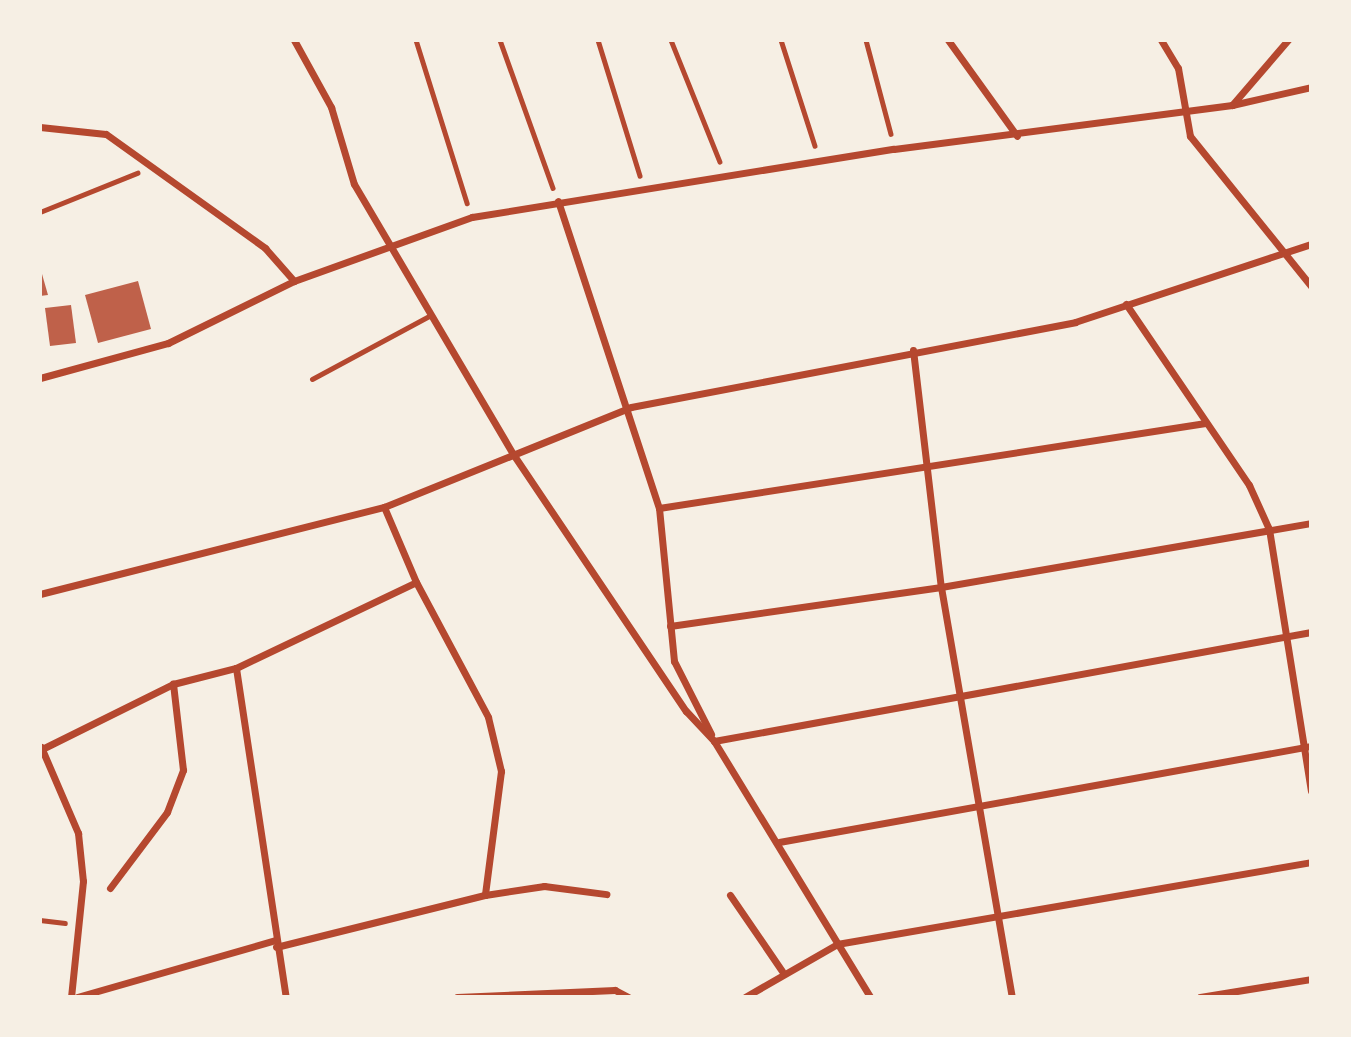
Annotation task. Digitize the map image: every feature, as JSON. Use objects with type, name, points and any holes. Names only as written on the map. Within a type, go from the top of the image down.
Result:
[{"type":"street","points":[[948,40],[1017,136]]},
{"type":"street","points":[[1161,40],[1178,68],[1182,113],[1190,135],[1279,251],[1311,286]]},
{"type":"street","points":[[1232,105],[1288,40]]},
{"type":"street","points":[[296,41],[331,107],[354,184],[513,454],[686,711],[714,741]]},
{"type":"street","points":[[40,378],[168,343],[293,281],[388,242],[472,217],[644,188],[727,179],[894,149],[1017,136],[1182,113],[1311,87]]},
{"type":"street","points":[[40,127],[106,134],[146,169],[265,248],[293,281]]},
{"type":"street","points":[[558,201],[631,407],[659,508],[674,661],[714,741],[779,842],[870,997]]},
{"type":"street","points":[[40,594],[384,508],[631,407],[913,350],[1075,322],[1279,251],[1311,244]]},
{"type":"street","points":[[1126,303],[1249,485],[1269,529],[1285,636],[1307,746],[1311,791]]},
{"type":"street","points":[[913,350],[941,587],[976,806],[1012,997]]},
{"type":"street","points":[[659,508],[1205,423]]},
{"type":"street","points":[[384,508],[416,582],[488,717],[501,771],[485,895]]},
{"type":"street","points":[[670,626],[941,587],[1311,523]]},
{"type":"street","points":[[71,997],[76,923],[83,881],[78,833],[41,748],[173,684],[236,668],[416,582]]},
{"type":"street","points":[[714,741],[959,694],[1311,632]]},
{"type":"street","points":[[236,668],[286,997]]},
{"type":"street","points":[[110,888],[167,812],[183,770],[173,684]]},
{"type":"street","points":[[779,842],[1307,746]]},
{"type":"street","points":[[745,997],[782,971],[837,944],[1311,862]]},
{"type":"street","points":[[77,997],[276,943],[485,895],[544,886],[606,894]]},
{"type":"street","points":[[730,895],[782,971]]},
{"type":"street","points":[[1200,997],[1311,979]]},
{"type":"street","points":[[457,997],[615,990],[628,997]]},
{"type":"lane","points":[[312,379],[431,315]]},
{"type":"path","points":[[416,40],[472,217]]},
{"type":"path","points":[[500,40],[558,201]]},
{"type":"path","points":[[598,40],[644,188]]},
{"type":"path","points":[[671,40],[727,179]]},
{"type":"path","points":[[781,40],[819,161]]},
{"type":"path","points":[[866,40],[894,149]]},
{"type":"path","points":[[40,212],[146,169]]},
{"type":"path","points":[[40,920],[76,923]]},
{"type":"building","points":[[40,267],[48,295],[40,296]]},
{"type":"building","points":[[138,281],[151,329],[98,343],[85,295]]},
{"type":"building","points":[[71,305],[76,343],[50,346],[45,308]]}]
